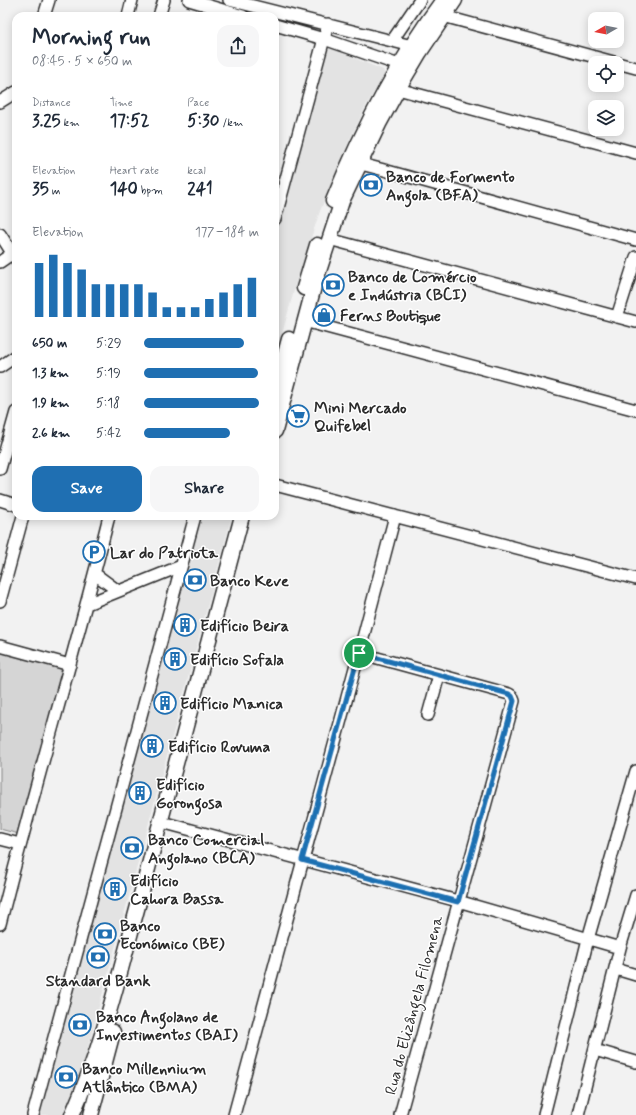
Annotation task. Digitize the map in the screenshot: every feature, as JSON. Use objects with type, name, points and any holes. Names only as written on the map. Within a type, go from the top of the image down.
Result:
[{"type":"main road","points":[[279,378],[310,266],[327,217],[362,133],[399,64],[443,0]]},
{"type":"main road","points":[[279,416],[304,321],[342,201],[398,89],[420,52],[455,0]]},
{"type":"main road","points":[[72,1115],[85,1086],[103,1034],[241,520]]},
{"type":"main road","points":[[91,1115],[251,520]]},
{"type":"street","points":[[45,12],[49,0]]},
{"type":"street","points":[[129,12],[132,0]]},
{"type":"street","points":[[161,12],[164,0]]},
{"type":"street","points":[[189,0],[229,12]]},
{"type":"street","points":[[229,0],[244,2],[412,46]]},
{"type":"street","points":[[392,41],[420,0]]},
{"type":"street","points":[[444,16],[636,68]]},
{"type":"street","points":[[279,204],[328,24]]},
{"type":"street","points":[[279,26],[324,39],[399,64]]},
{"type":"street","points":[[398,89],[636,153]]},
{"type":"street","points":[[0,102],[12,94]]},
{"type":"street","points":[[360,164],[636,240]]},
{"type":"street","points":[[0,234],[12,253]]},
{"type":"street","points":[[329,239],[636,322]]},
{"type":"street","points":[[0,262],[12,257]]},
{"type":"street","points":[[617,317],[636,257]]},
{"type":"street","points":[[304,321],[636,410]]},
{"type":"street","points":[[0,367],[12,359]]},
{"type":"street","points":[[0,469],[12,426]]},
{"type":"street","points":[[279,486],[636,579]]},
{"type":"street","points":[[0,500],[12,503]]},
{"type":"street","points":[[234,1115],[359,653],[394,516]]},
{"type":"street","points":[[0,601],[22,520]]},
{"type":"street","points":[[0,924],[20,844],[87,604],[108,520]]},
{"type":"street","points":[[33,1115],[194,520]]},
{"type":"street","points":[[87,604],[181,566]]},
{"type":"street","points":[[95,574],[118,591]]},
{"type":"street","points":[[0,646],[70,665]]},
{"type":"street","points":[[359,653],[439,675],[428,715]]},
{"type":"street","name":"Rua do Elizângela Filomena","points":[[400,1115],[514,701],[512,696],[509,694],[439,675]]},
{"type":"street","points":[[544,1115],[588,939],[636,771]]},
{"type":"street","points":[[169,824],[458,902],[620,948]]},
{"type":"street","points":[[0,839],[20,844]]},
{"type":"street","points":[[578,1115],[616,969],[620,948],[636,895]]},
{"type":"street","points":[[616,969],[636,975]]},
{"type":"street","points":[[595,1050],[636,1062]]},
{"type":"shaded area","points":[[329,49],[333,49],[383,70],[385,74],[367,104],[350,139],[320,211],[297,280],[279,345],[279,220],[324,55]]},
{"type":"shaded area","points":[[197,520],[231,520],[84,1062],[62,1115],[36,1115]]},
{"type":"shaded area","points":[[0,651],[63,668],[19,834],[0,829]]},
{"type":"place","name":"Banco de Formento Angola (BFA)","points":[[371,185]]},
{"type":"place","name":"Banco de Comércio e Indústria (BCI)","points":[[333,285]]},
{"type":"place","name":"Ferns Boutique","points":[[324,315]]},
{"type":"place","name":"Mini Mercado Quifebel","points":[[298,416]]},
{"type":"place","name":"Lar do Patriota","points":[[94,552]]},
{"type":"place","name":"Banco Keve","points":[[195,580]]},
{"type":"place","name":"Edifício Beira","points":[[185,625]]},
{"type":"place","name":"Edifício Sofala","points":[[175,659]]},
{"type":"place","name":"Edifício Manica","points":[[165,703]]},
{"type":"place","name":"Edifício Rovuma","points":[[152,746]]},
{"type":"place","name":"Edifício Gorongosa","points":[[140,793]]},
{"type":"place","name":"Banco Comercial Angolano (BCA)","points":[[132,848]]},
{"type":"place","name":"Edifício Cahora Bassa","points":[[115,889]]},
{"type":"place","name":"Banco Económico (BE)","points":[[105,934]]},
{"type":"place","name":"Standard Bank","points":[[98,957]]},
{"type":"place","name":"Banco Angolano de Investimentos (BAI)","points":[[80,1025]]},
{"type":"place","name":"Banco Millennium Atlântico (BMA)","points":[[66,1077]]},
{"type":"route","points":[[359,653],[509,694],[512,696],[514,701],[458,902],[302,860],[359,653]]}]
